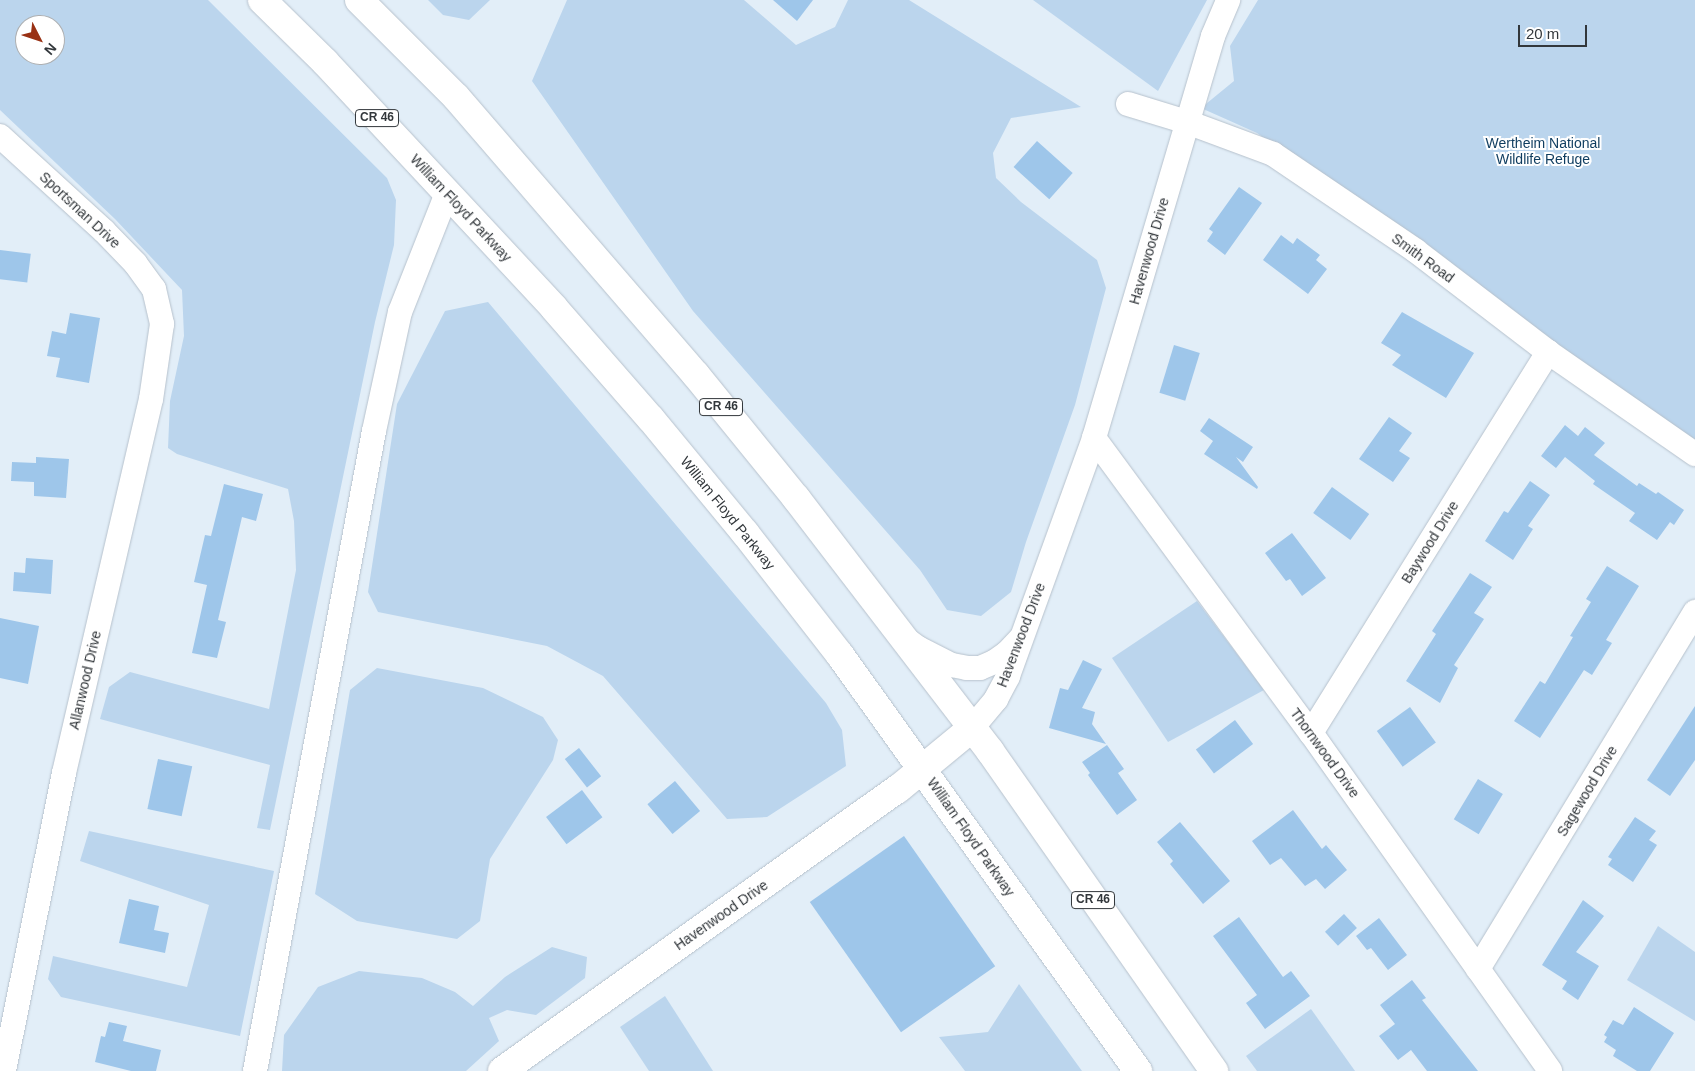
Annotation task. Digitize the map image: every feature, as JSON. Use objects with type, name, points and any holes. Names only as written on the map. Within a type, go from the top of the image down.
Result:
[{"type":"main road","name":"William Floyd Parkway","points":[[262,0],[325,62],[554,308],[651,419],[746,533],[840,655],[1134,1069]]},
{"type":"main road","name":"CR 46","points":[[359,0],[456,97],[696,375],[796,498],[972,728],[1214,1071]]},
{"type":"main road","name":"Havenwood Drive","points":[[502,1071],[923,770],[972,728]]},
{"type":"street","name":"Havenwood Drive","points":[[972,728],[996,699],[1008,676],[1094,438],[1213,36],[1228,0]]},
{"type":"street","name":"Smith Road","points":[[1128,104],[1187,122],[1273,154],[1416,251],[1548,352],[1695,454]]},
{"type":"street","name":"Sportsman Drive","points":[[0,136],[104,231],[135,263],[154,290]]},
{"type":"street","points":[[255,1071],[374,431],[398,321],[448,193]]},
{"type":"street","name":"Allanwood Drive","points":[[4,1071],[64,773],[150,399],[162,324],[154,290]]},
{"type":"street","name":"Baywood Drive","points":[[1311,733],[1548,352]]},
{"type":"street","name":"Thornwood Drive","points":[[1094,438],[1311,733],[1550,1071]]},
{"type":"street","name":"Sagewood Drive","points":[[1478,969],[1695,612]]},
{"type":"street","points":[[903,637],[918,648],[952,665],[980,668],[994,662],[1007,653],[1024,632]]},
{"type":"green space","points":[[0,0],[208,0],[387,178],[396,200],[394,245],[375,322],[270,830],[257,828],[270,765],[100,719],[109,687],[130,672],[269,709],[296,570],[294,521],[288,489],[177,454],[168,448],[170,401],[184,336],[182,290],[115,219],[0,110]]},
{"type":"green space","points":[[428,0],[490,0],[469,20],[443,15]]},
{"type":"green space","points":[[567,0],[744,0],[796,45],[835,27],[848,0],[909,0],[1081,107],[1011,118],[993,153],[996,178],[1021,202],[1097,260],[1106,288],[1075,405],[1026,542],[1011,592],[981,616],[947,610],[920,570],[693,311],[532,81]]},
{"type":"green space","points":[[1033,0],[1207,0],[1158,91]]},
{"type":"green space","name":"Wertheim National Wildlife Refuge","points":[[1258,0],[1695,0],[1695,444],[1257,133],[1201,108],[1234,81],[1230,46]]},
{"type":"green space","points":[[488,302],[826,703],[842,730],[846,766],[767,817],[727,819],[603,676],[547,646],[378,612],[368,592],[397,404],[445,311]]},
{"type":"green space","points":[[1197,601],[1264,690],[1168,742],[1112,658]]},
{"type":"green space","points":[[377,668],[483,688],[543,717],[558,740],[553,760],[490,859],[480,921],[457,939],[357,921],[315,894],[350,690]]},
{"type":"green space","points":[[89,831],[274,871],[240,1036],[61,997],[48,979],[53,956],[187,987],[209,905],[80,861]]},
{"type":"green space","points":[[1658,926],[1695,952],[1695,1021],[1627,980]]},
{"type":"green space","points":[[552,947],[587,957],[585,978],[536,1015],[507,1010],[489,1018],[499,1041],[466,1071],[282,1071],[284,1035],[318,987],[359,971],[422,978],[455,992],[473,1006],[505,977]]},
{"type":"green space","points":[[1019,984],[1082,1071],[965,1071],[939,1037],[988,1032]]},
{"type":"green space","points":[[665,996],[713,1071],[649,1071],[620,1027]]},
{"type":"green space","points":[[1311,1009],[1355,1071],[1257,1071],[1246,1056]]},
{"type":"building","points":[[773,0],[813,0],[797,21]]},
{"type":"building","points":[[1037,141],[1073,173],[1049,199],[1014,167]]},
{"type":"building","points":[[1239,187],[1262,203],[1225,255],[1207,241],[1213,232],[1209,229]]},
{"type":"building","points":[[1281,235],[1293,244],[1297,238],[1320,255],[1316,260],[1327,269],[1308,294],[1263,260]]},
{"type":"building","points":[[0,250],[31,254],[27,283],[0,279]]},
{"type":"building","points":[[1402,312],[1474,353],[1446,398],[1392,365],[1401,355],[1381,343]]},
{"type":"building","points":[[70,313],[100,318],[89,383],[56,377],[60,358],[47,356],[52,331],[66,334]]},
{"type":"building","points":[[1174,345],[1200,353],[1185,401],[1159,393]]},
{"type":"building","points":[[1389,417],[1412,433],[1399,451],[1410,458],[1393,482],[1359,459]]},
{"type":"building","points":[[1209,418],[1253,447],[1243,462],[1236,457],[1258,487],[1257,489],[1204,454],[1213,441],[1200,431]]},
{"type":"building","points":[[1565,425],[1578,436],[1585,427],[1605,443],[1594,455],[1637,486],[1639,483],[1656,494],[1658,492],[1684,510],[1674,525],[1670,522],[1657,540],[1629,521],[1635,513],[1593,484],[1595,481],[1565,457],[1556,468],[1541,456]]},
{"type":"building","points":[[36,457],[69,459],[66,498],[34,496],[34,482],[11,481],[12,462],[36,463]]},
{"type":"building","points":[[1530,481],[1550,495],[1528,526],[1533,529],[1513,560],[1485,541],[1504,511],[1508,513]]},
{"type":"building","points":[[224,484],[263,494],[256,521],[242,517],[218,620],[226,622],[217,658],[192,653],[207,585],[194,582],[205,535],[211,536]]},
{"type":"building","points":[[1332,487],[1369,514],[1350,540],[1313,513]]},
{"type":"building","points":[[1292,533],[1326,578],[1302,596],[1290,579],[1286,581],[1265,553]]},
{"type":"building","points":[[26,558],[53,560],[51,594],[13,591],[14,572],[25,573]]},
{"type":"building","points":[[1607,566],[1639,586],[1606,640],[1612,643],[1592,675],[1584,670],[1540,738],[1514,721],[1540,681],[1545,684],[1573,637],[1570,636],[1591,602],[1586,599]]},
{"type":"building","points":[[1470,573],[1492,587],[1474,613],[1484,619],[1454,665],[1458,668],[1440,703],[1406,681],[1436,634],[1432,631]]},
{"type":"building","points":[[0,618],[39,626],[28,684],[0,678]]},
{"type":"building","points":[[1083,660],[1102,669],[1082,708],[1095,712],[1092,724],[1106,744],[1049,728],[1060,688],[1068,690]]},
{"type":"building","points":[[1695,706],[1695,760],[1670,796],[1647,780]]},
{"type":"building","points":[[1410,707],[1436,743],[1403,767],[1377,731]]},
{"type":"building","points":[[1235,720],[1253,744],[1214,773],[1196,749]]},
{"type":"building","points":[[1107,745],[1124,769],[1118,773],[1137,800],[1117,815],[1088,775],[1090,773],[1082,762]]},
{"type":"building","points":[[579,748],[601,776],[587,787],[565,759]]},
{"type":"building","points":[[158,759],[192,766],[182,816],[147,809]]},
{"type":"building","points":[[1478,779],[1503,794],[1479,834],[1454,819]]},
{"type":"building","points":[[675,781],[700,811],[672,834],[647,804]]},
{"type":"building","points":[[582,790],[602,817],[567,844],[546,817]]},
{"type":"building","points":[[1293,810],[1322,849],[1326,845],[1347,870],[1325,889],[1316,879],[1305,886],[1281,858],[1270,865],[1252,841]]},
{"type":"building","points":[[1635,817],[1656,831],[1649,840],[1657,845],[1633,882],[1608,865],[1612,859],[1608,857]]},
{"type":"building","points":[[1180,822],[1230,881],[1203,904],[1170,864],[1173,861],[1157,842]]},
{"type":"building","points":[[904,836],[995,966],[901,1032],[810,902]]},
{"type":"building","points":[[129,899],[159,906],[154,930],[169,933],[165,953],[119,943]]},
{"type":"building","points":[[1583,900],[1604,916],[1576,952],[1599,966],[1578,1000],[1562,989],[1567,981],[1542,965]]},
{"type":"building","points":[[1344,914],[1357,928],[1338,946],[1325,932]]},
{"type":"building","points":[[1239,917],[1283,977],[1291,971],[1310,996],[1265,1029],[1246,1003],[1257,995],[1213,936]]},
{"type":"building","points":[[1379,918],[1407,955],[1388,970],[1371,948],[1367,950],[1356,936]]},
{"type":"building","points":[[1412,980],[1426,998],[1422,1000],[1478,1071],[1427,1071],[1411,1050],[1398,1060],[1379,1036],[1395,1024],[1380,1005]]},
{"type":"building","points":[[1634,1007],[1674,1033],[1650,1071],[1637,1071],[1613,1056],[1616,1050],[1604,1042],[1607,1037],[1604,1035],[1613,1020],[1623,1025]]},
{"type":"building","points":[[109,1022],[127,1026],[123,1041],[161,1050],[156,1071],[131,1071],[95,1062],[101,1036],[105,1037]]}]
